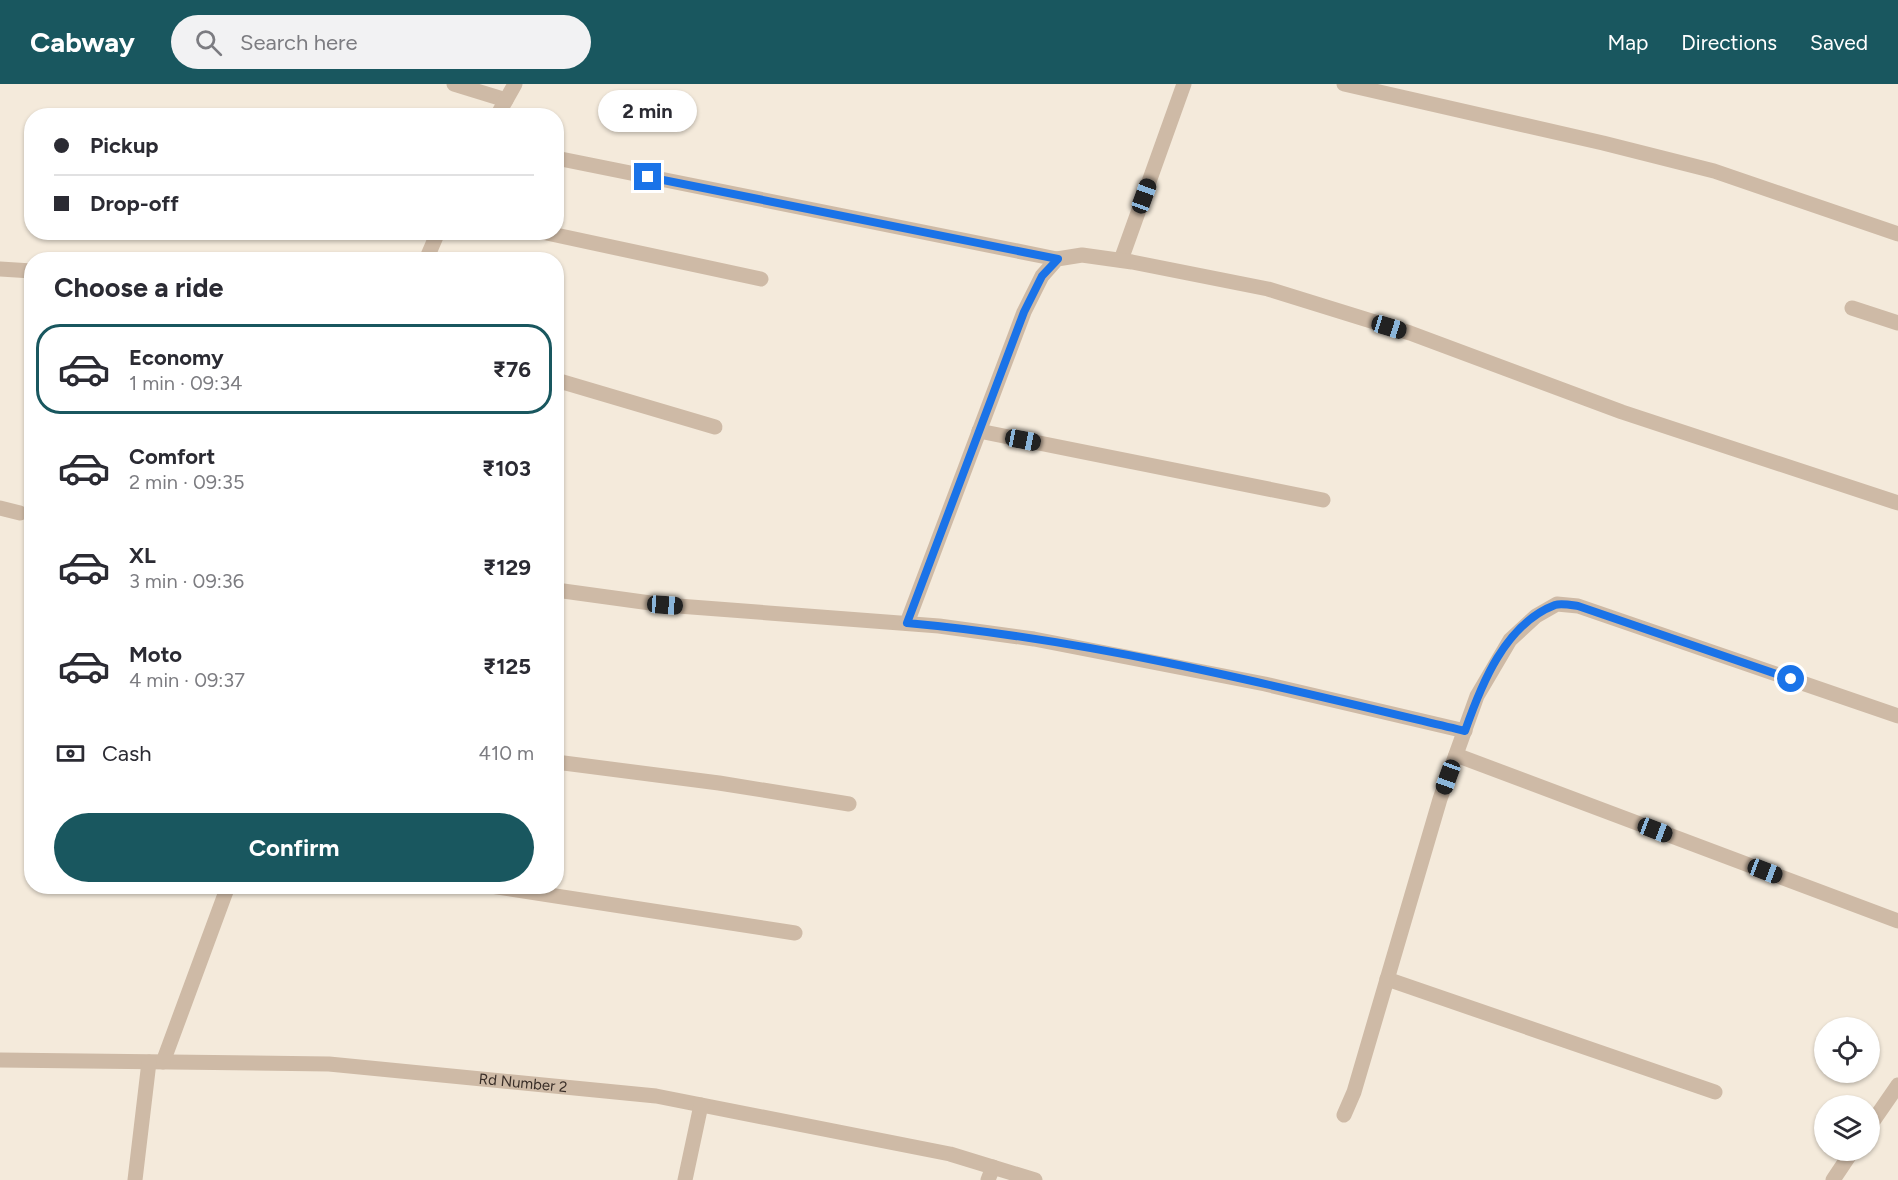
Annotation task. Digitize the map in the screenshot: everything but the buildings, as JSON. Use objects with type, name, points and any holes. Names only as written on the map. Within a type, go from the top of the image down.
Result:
[{"type":"street","points":[[454,84],[506,100]]},
{"type":"street","points":[[502,108],[515,84]]},
{"type":"street","points":[[1120,260],[1184,84]]},
{"type":"street","points":[[1344,84],[1714,171],[1898,234]]},
{"type":"street","points":[[564,160],[1058,259],[1082,255],[1120,260],[1268,289],[1410,333],[1622,412],[1898,503]]},
{"type":"street","points":[[564,237],[761,279]]},
{"type":"street","points":[[907,623],[1024,312],[1042,276],[1058,259]]},
{"type":"street","points":[[0,269],[24,270]]},
{"type":"street","points":[[1852,308],[1898,323]]},
{"type":"street","points":[[564,382],[714,427]]},
{"type":"street","points":[[979,432],[1323,500]]},
{"type":"street","points":[[0,508],[20,513]]},
{"type":"street","points":[[564,591],[665,605],[907,623],[1034,639],[1265,684],[1465,731]]},
{"type":"street","points":[[1344,1115],[1354,1092],[1440,799],[1477,696],[1510,640],[1536,616],[1557,604],[1578,606],[1898,716]]},
{"type":"street","points":[[1456,755],[1898,921]]},
{"type":"street","points":[[564,763],[719,783],[849,804]]},
{"type":"street","points":[[135,1180],[156,1062],[225,894]]},
{"type":"street","points":[[543,894],[795,933]]},
{"type":"street","points":[[1387,979],[1715,1092]]},
{"type":"street","name":"Rd Number 2","points":[[0,1060],[329,1064],[656,1096],[950,1154],[991,1174],[1035,1180]]},
{"type":"street","points":[[1880,1111],[1898,1085]]},
{"type":"street","points":[[685,1180],[701,1105]]},
{"type":"street","points":[[1833,1180],[1846,1161]]},
{"type":"route","points":[[648,177],[1058,259],[1042,276],[1024,312],[907,623],[1034,639],[1265,684],[1465,731],[1477,696],[1492,667],[1510,640],[1536,616],[1557,604],[1578,606],[1791,679]]}]
